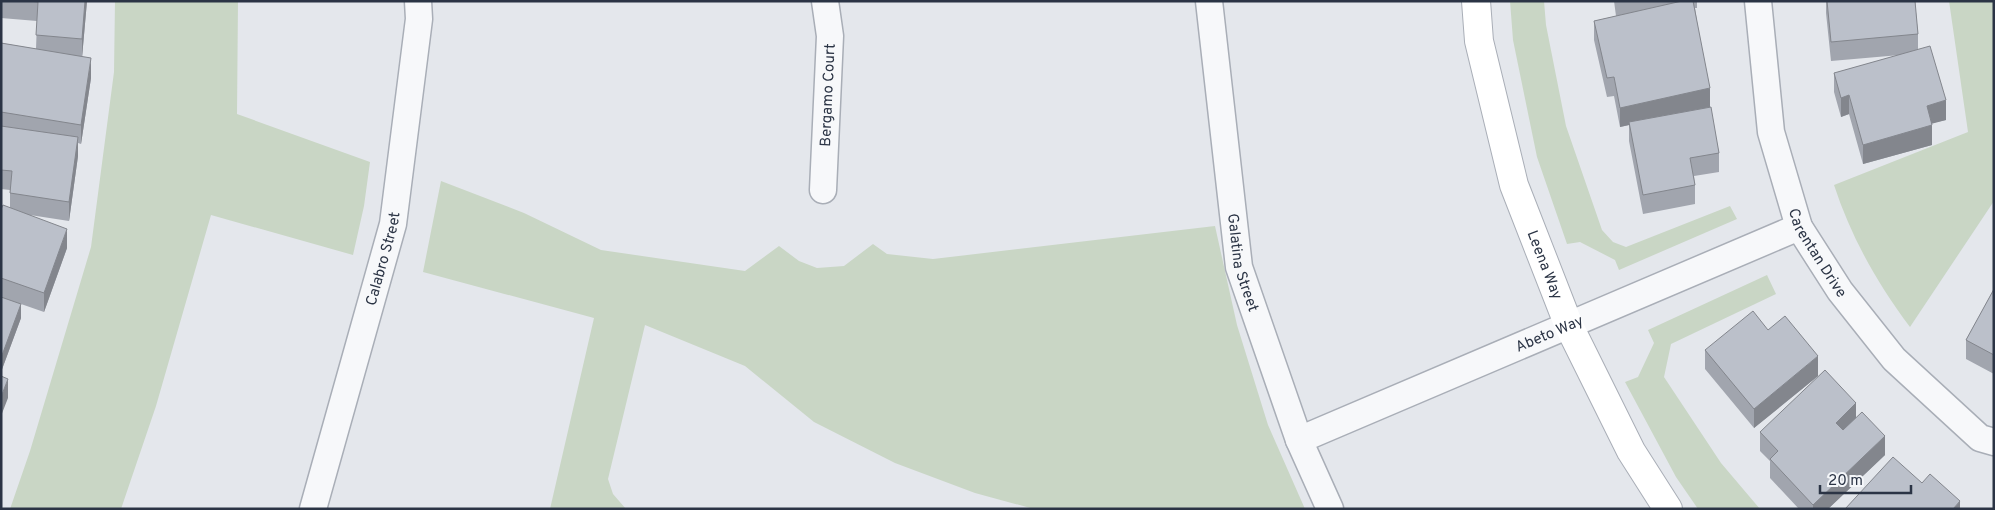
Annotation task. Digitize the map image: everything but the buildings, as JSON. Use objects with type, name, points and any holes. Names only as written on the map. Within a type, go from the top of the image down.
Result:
[{"type":"street","name":"Calabro Street","points":[[313,509],[393,224],[419,18],[418,1]]},
{"type":"street","name":"Bergamo Court","points":[[823,190],[830,36],[825,1]]},
{"type":"street","name":"Galatina Street","points":[[1209,1],[1239,267],[1300,440],[1330,509]]},
{"type":"street","name":"Leena Way","points":[[1476,1],[1479,41],[1514,185],[1569,326],[1631,451],[1668,509]]},
{"type":"street","name":"Carentan Drive","points":[[1758,1],[1772,132],[1799,227],[1840,292],[1894,359],[1980,438],[1994,442]]},
{"type":"street","name":"Abeto Way","points":[[1300,440],[1799,227]]},
{"type":"green space","points":[[115,1],[238,1],[237,114],[370,162],[364,206],[353,255],[211,215],[156,406],[121,509],[10,509],[30,451],[91,247],[114,72]]},
{"type":"green space","points":[[1510,1],[1544,1],[1546,25],[1566,126],[1602,230],[1613,242],[1626,247],[1730,206],[1737,219],[1619,270],[1615,260],[1580,242],[1567,244],[1537,157],[1513,40]]},
{"type":"green space","points":[[1949,1],[1994,1],[1994,201],[1910,327],[1866,259],[1848,223],[1834,185],[1968,132]]},
{"type":"green space","points":[[441,181],[524,213],[601,250],[745,271],[779,246],[799,261],[817,268],[844,266],[873,244],[887,254],[933,259],[1215,226],[1237,325],[1268,425],[1305,509],[1034,509],[975,493],[895,463],[814,422],[745,366],[645,325],[608,479],[613,494],[626,509],[550,509],[594,318],[423,272]]},
{"type":"green space","points":[[1767,275],[1776,294],[1671,344],[1664,377],[1721,463],[1760,509],[1698,509],[1676,477],[1625,382],[1638,377],[1654,343],[1648,330]]}]
